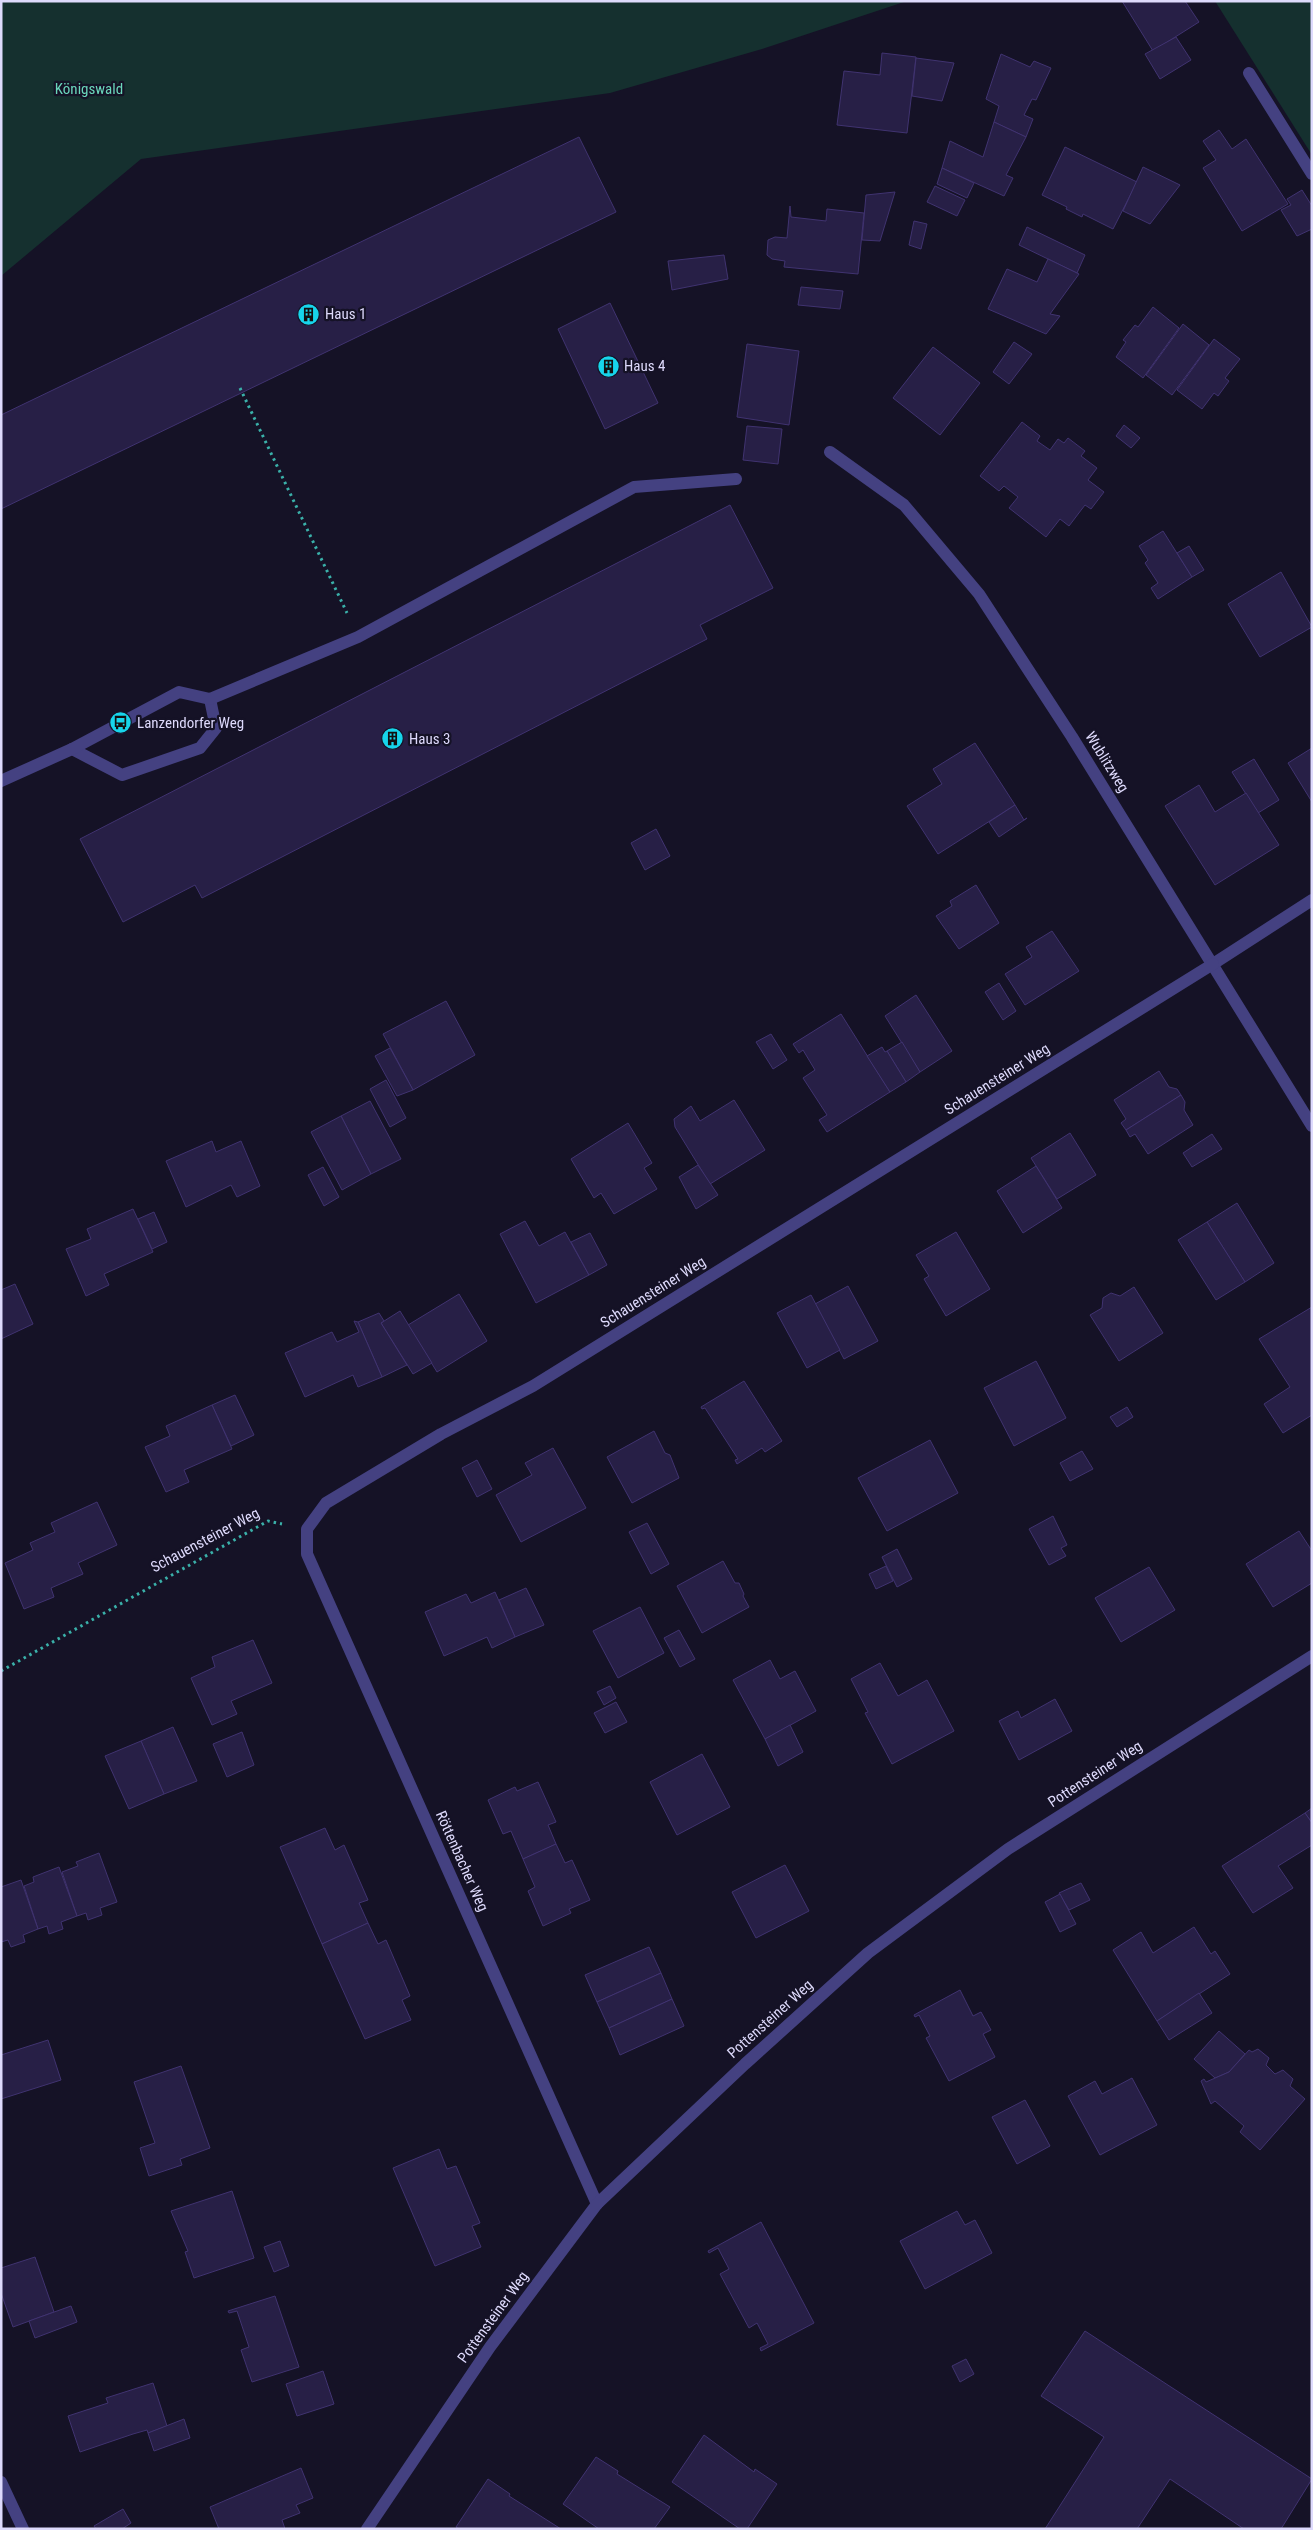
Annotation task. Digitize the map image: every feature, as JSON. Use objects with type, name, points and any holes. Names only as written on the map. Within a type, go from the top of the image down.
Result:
[{"type":"street","points":[[1249,73],[1312,174]]},
{"type":"street","name":"Wublitzweg","points":[[830,452],[904,505],[979,594],[1072,737],[1312,1126]]},
{"type":"street","points":[[1,781],[72,749],[179,692],[210,699],[358,636],[634,486],[736,478]]},
{"type":"street","points":[[72,749],[122,775],[200,748],[216,728],[210,699]]},
{"type":"street","name":"Schauensteiner Weg","points":[[307,1529],[326,1503],[441,1434],[533,1386],[1213,964],[1312,900]]},
{"type":"street","name":"Röttenbacher Weg","points":[[307,1529],[307,1554],[597,2204]]},
{"type":"street","name":"Pottensteiner Weg","points":[[367,2529],[490,2347],[597,2204],[746,2064],[868,1953],[1008,1849],[1312,1656]]},
{"type":"street","points":[[1,2482],[22,2529]]},
{"type":"path","points":[[240,388],[358,636]]},
{"type":"path","name":"Schauensteiner Weg","points":[[1,1671],[268,1522],[307,1529]]},
{"type":"green space","name":"Königswald","points":[[1,1],[907,1],[762,49],[610,93],[141,159],[1,276]]},
{"type":"green space","points":[[1215,1],[1312,1],[1312,155]]},
{"type":"building","points":[[1122,1],[1185,1],[1199,22],[1153,51]]},
{"type":"building","points":[[1176,37],[1191,60],[1160,79],[1145,54]]},
{"type":"building","points":[[882,53],[916,57],[907,133],[837,125],[844,71],[880,75]]},
{"type":"building","points":[[1001,54],[1030,67],[1034,61],[1051,68],[1036,100],[1032,99],[1024,115],[1033,119],[1026,137],[994,122],[999,106],[986,99]]},
{"type":"building","points":[[916,58],[954,63],[942,101],[912,96]]},
{"type":"building","points":[[994,122],[1026,137],[1006,175],[1013,178],[1004,196],[942,168],[950,141],[983,157]]},
{"type":"building","points":[[1219,130],[1232,149],[1246,139],[1288,204],[1242,231],[1203,168],[1216,160],[1203,141]]},
{"type":"building","name":"Haus 1","points":[[579,137],[616,212],[1,509],[1,415]]},
{"type":"building","points":[[1065,147],[1137,182],[1113,229],[1083,214],[1082,217],[1066,209],[1067,207],[1042,195]]},
{"type":"building","points":[[1143,167],[1180,185],[1150,224],[1123,211]]},
{"type":"building","points":[[942,168],[974,183],[967,198],[937,184]]},
{"type":"building","points":[[935,186],[965,200],[957,216],[927,202]]},
{"type":"building","points":[[1302,190],[1312,206],[1312,229],[1297,236],[1281,210],[1291,205],[1287,199]]},
{"type":"building","points":[[895,192],[880,241],[862,240],[866,195]]},
{"type":"building","points":[[790,206],[791,217],[826,221],[827,209],[864,213],[858,274],[784,267],[785,261],[772,259],[767,255],[768,240],[775,237],[787,238]]},
{"type":"building","points":[[914,221],[927,224],[921,249],[909,245]]},
{"type":"building","points":[[1027,227],[1085,255],[1077,273],[1019,245]]},
{"type":"building","points":[[724,255],[728,279],[672,290],[668,261]]},
{"type":"building","points":[[1048,259],[1079,274],[1050,314],[1060,316],[1046,334],[988,309],[1007,269],[1037,282]]},
{"type":"building","points":[[801,287],[843,291],[840,309],[798,305]]},
{"type":"building","name":"Haus 4","points":[[610,303],[658,403],[605,429],[558,329]]},
{"type":"building","points":[[1153,307],[1179,328],[1143,378],[1116,357],[1126,342],[1123,340],[1135,325],[1138,327]]},
{"type":"building","points":[[1183,324],[1209,345],[1172,395],[1146,375]]},
{"type":"building","points":[[1214,339],[1240,359],[1225,378],[1229,381],[1218,396],[1214,393],[1202,409],[1177,390]]},
{"type":"building","points":[[1014,342],[1032,354],[1009,384],[993,372]]},
{"type":"building","points":[[747,344],[799,351],[789,425],[737,417]]},
{"type":"building","points":[[933,347],[980,383],[940,435],[893,398]]},
{"type":"building","points":[[1022,422],[1040,436],[1037,441],[1050,450],[1058,439],[1064,443],[1068,438],[1085,451],[1081,456],[1097,468],[1088,480],[1104,492],[1091,509],[1085,505],[1069,526],[1060,519],[1046,537],[1009,508],[1018,497],[1004,486],[999,491],[980,476]]},
{"type":"building","points":[[1124,425],[1140,438],[1131,448],[1116,436]]},
{"type":"building","points":[[747,426],[782,429],[778,464],[743,460]]},
{"type":"building","name":"Haus 3","points":[[730,505],[773,588],[700,625],[707,639],[202,898],[195,885],[123,922],[80,839]]},
{"type":"building","points":[[1163,531],[1192,577],[1158,599],[1151,588],[1158,583],[1145,563],[1148,560],[1139,546]]},
{"type":"building","points":[[1189,546],[1204,570],[1192,577],[1177,553]]},
{"type":"building","points":[[1281,572],[1312,627],[1260,657],[1228,604]]},
{"type":"building","points":[[975,743],[1015,805],[938,854],[907,806],[942,784],[933,769]]},
{"type":"building","points":[[1312,748],[1312,802],[1288,763]]},
{"type":"building","points":[[1254,759],[1279,800],[1258,813],[1232,772]]},
{"type":"building","points":[[1199,785],[1215,812],[1246,793],[1279,845],[1215,885],[1165,806]]},
{"type":"building","points":[[1015,805],[1024,820],[1027,818],[999,837],[989,822]]},
{"type":"building","points":[[656,829],[670,856],[645,870],[631,843]]},
{"type":"building","points":[[976,885],[999,923],[959,949],[936,916],[952,906],[950,901]]},
{"type":"building","points":[[1052,931],[1079,971],[1025,1005],[1005,974],[1032,957],[1026,947]]},
{"type":"building","points":[[999,983],[1016,1011],[1003,1020],[985,992]]},
{"type":"building","points":[[916,995],[952,1051],[920,1072],[885,1016]]},
{"type":"building","points":[[446,1001],[475,1055],[413,1090],[383,1034]]},
{"type":"building","points":[[841,1014],[890,1092],[827,1132],[819,1120],[827,1115],[803,1078],[815,1070],[803,1050],[799,1053],[793,1044]]},
{"type":"building","points":[[771,1034],[787,1060],[773,1069],[756,1042]]},
{"type":"building","points":[[902,1042],[920,1072],[906,1082],[887,1051]]},
{"type":"building","points":[[882,1047],[885,1052],[887,1051],[906,1082],[890,1092],[867,1056]]},
{"type":"building","points":[[390,1048],[413,1090],[397,1096],[375,1056]]},
{"type":"building","points":[[1159,1071],[1169,1087],[1177,1089],[1181,1095],[1126,1130],[1121,1123],[1126,1119],[1114,1100]]},
{"type":"building","points":[[386,1080],[406,1118],[390,1127],[370,1089]]},
{"type":"building","points":[[1181,1095],[1185,1102],[1184,1110],[1193,1125],[1148,1154],[1135,1134],[1130,1137],[1126,1130]]},
{"type":"building","points":[[734,1100],[765,1150],[710,1184],[675,1127],[674,1119],[691,1106],[700,1121]]},
{"type":"building","points":[[370,1101],[401,1159],[371,1174],[341,1116]]},
{"type":"building","points":[[341,1116],[371,1174],[342,1190],[311,1132]]},
{"type":"building","points":[[628,1123],[652,1163],[644,1168],[657,1189],[614,1214],[601,1193],[594,1198],[571,1159]]},
{"type":"building","points":[[1070,1133],[1096,1175],[1057,1199],[1031,1158]]},
{"type":"building","points":[[1212,1134],[1222,1149],[1192,1167],[1183,1153]]},
{"type":"building","points":[[212,1141],[216,1152],[241,1141],[260,1186],[237,1197],[231,1185],[186,1207],[166,1161]]},
{"type":"building","points":[[698,1165],[718,1195],[696,1209],[679,1177]]},
{"type":"building","points":[[1036,1166],[1062,1208],[1023,1233],[997,1191]]},
{"type":"building","points":[[323,1167],[339,1197],[324,1206],[308,1175]]},
{"type":"building","points":[[1237,1203],[1274,1263],[1245,1282],[1207,1222]]},
{"type":"building","points":[[133,1209],[153,1252],[104,1274],[109,1285],[86,1296],[66,1249],[91,1239],[87,1229]]},
{"type":"building","points":[[154,1212],[167,1242],[152,1249],[138,1219]]},
{"type":"building","points":[[525,1221],[539,1246],[565,1232],[589,1275],[536,1303],[500,1234]]},
{"type":"building","points":[[1207,1222],[1245,1282],[1216,1300],[1178,1240]]},
{"type":"building","points":[[956,1232],[990,1289],[946,1316],[924,1279],[929,1276],[916,1255]]},
{"type":"building","points":[[590,1233],[607,1265],[589,1275],[571,1242]]},
{"type":"building","points":[[15,1284],[33,1324],[1,1339],[1,1290]]},
{"type":"building","points":[[848,1286],[878,1341],[844,1359],[815,1304]]},
{"type":"building","points":[[1134,1287],[1163,1333],[1119,1361],[1090,1315],[1102,1308],[1103,1298],[1111,1293],[1120,1296]]},
{"type":"building","points":[[459,1294],[487,1341],[437,1372],[408,1325]]},
{"type":"building","points":[[811,1295],[840,1350],[807,1368],[777,1313]]},
{"type":"building","points":[[1312,1307],[1312,1415],[1283,1433],[1264,1404],[1290,1387],[1259,1339]]},
{"type":"building","points":[[400,1311],[432,1363],[413,1374],[381,1323]]},
{"type":"building","points":[[379,1313],[384,1321],[381,1323],[407,1365],[382,1377],[358,1322]]},
{"type":"building","points":[[354,1321],[358,1322],[382,1377],[358,1387],[353,1375],[305,1397],[285,1353],[332,1332],[337,1342],[359,1332]]},
{"type":"building","points":[[1036,1361],[1066,1418],[1014,1446],[984,1388]]},
{"type":"building","points":[[744,1381],[782,1441],[765,1452],[762,1448],[737,1464],[735,1460],[738,1459],[705,1408],[702,1409],[701,1407]]},
{"type":"building","points":[[235,1395],[254,1435],[231,1446],[212,1405]]},
{"type":"building","points":[[212,1405],[232,1449],[184,1470],[189,1482],[166,1492],[145,1447],[170,1436],[166,1426]]},
{"type":"building","points":[[1127,1407],[1133,1417],[1117,1427],[1110,1417]]},
{"type":"building","points":[[654,1431],[665,1453],[670,1455],[679,1478],[632,1503],[607,1457]]},
{"type":"building","points":[[930,1440],[958,1493],[887,1531],[858,1478]]},
{"type":"building","points":[[553,1448],[586,1508],[521,1542],[496,1495],[532,1475],[525,1463]]},
{"type":"building","points":[[1082,1451],[1093,1469],[1070,1481],[1060,1463]]},
{"type":"building","points":[[477,1460],[492,1489],[477,1497],[462,1468]]},
{"type":"building","points":[[97,1502],[117,1545],[78,1563],[83,1574],[51,1588],[54,1597],[24,1609],[5,1563],[33,1550],[30,1543],[55,1532],[51,1523]]},
{"type":"building","points":[[1053,1516],[1067,1545],[1061,1548],[1066,1556],[1049,1565],[1029,1529]]},
{"type":"building","points":[[647,1523],[669,1564],[651,1574],[629,1532]]},
{"type":"building","points":[[1299,1531],[1312,1551],[1312,1583],[1273,1607],[1246,1564]]},
{"type":"building","points":[[897,1549],[912,1579],[897,1587],[882,1557]]},
{"type":"building","points":[[723,1561],[735,1583],[739,1583],[749,1607],[702,1633],[677,1586]]},
{"type":"building","points":[[886,1566],[893,1581],[876,1589],[869,1574]]},
{"type":"building","points":[[1149,1567],[1175,1610],[1121,1642],[1095,1598]]},
{"type":"building","points":[[526,1588],[544,1625],[515,1637],[499,1600]]},
{"type":"building","points":[[495,1592],[515,1637],[492,1648],[487,1637],[444,1656],[425,1612],[466,1594],[471,1603]]},
{"type":"building","points":[[640,1607],[664,1653],[618,1678],[593,1631]]},
{"type":"building","points":[[679,1630],[695,1659],[680,1667],[664,1638]]},
{"type":"building","points":[[253,1640],[272,1683],[231,1701],[237,1714],[212,1725],[191,1678],[215,1667],[212,1657]]},
{"type":"building","points":[[770,1660],[780,1679],[795,1671],[816,1711],[765,1739],[733,1680]]},
{"type":"building","points":[[880,1663],[898,1696],[927,1680],[954,1731],[892,1764],[865,1713],[868,1712],[851,1679]]},
{"type":"building","points":[[610,1686],[616,1698],[604,1705],[597,1692]]},
{"type":"building","points":[[1055,1699],[1072,1731],[1019,1760],[999,1721],[1018,1711],[1021,1718]]},
{"type":"building","points":[[616,1702],[627,1722],[605,1733],[594,1713]]},
{"type":"building","points":[[790,1725],[803,1752],[778,1766],[765,1739]]},
{"type":"building","points":[[173,1727],[197,1781],[164,1794],[141,1741]]},
{"type":"building","points":[[242,1732],[254,1765],[227,1777],[213,1744]]},
{"type":"building","points":[[141,1741],[164,1794],[129,1809],[105,1756]]},
{"type":"building","points":[[702,1754],[730,1807],[677,1835],[650,1782]]},
{"type":"building","points":[[538,1782],[556,1822],[548,1825],[556,1844],[523,1859],[511,1831],[503,1834],[488,1800],[515,1787],[517,1791]]},
{"type":"building","points":[[1312,1808],[1312,1823],[1305,1813]]},
{"type":"building","points":[[1305,1813],[1312,1823],[1312,1845],[1278,1866],[1293,1888],[1253,1913],[1222,1866]]},
{"type":"building","points":[[325,1828],[335,1850],[344,1845],[368,1900],[359,1903],[368,1923],[322,1944],[280,1847]]},
{"type":"building","points":[[556,1844],[565,1863],[572,1860],[590,1900],[569,1909],[571,1913],[543,1926],[528,1891],[535,1887],[523,1859]]},
{"type":"building","points":[[99,1853],[117,1902],[100,1908],[102,1915],[88,1920],[86,1913],[77,1916],[62,1872],[78,1866],[76,1862]]},
{"type":"building","points":[[785,1865],[809,1911],[756,1938],[732,1892]]},
{"type":"building","points":[[59,1867],[77,1916],[61,1922],[63,1929],[49,1934],[47,1926],[38,1929],[24,1886],[34,1882],[33,1877]]},
{"type":"building","points":[[21,1880],[38,1929],[23,1935],[25,1942],[11,1947],[8,1940],[1,1942],[1,1887]]},
{"type":"building","points":[[1081,1883],[1090,1900],[1069,1910],[1059,1893]]},
{"type":"building","points":[[1060,1894],[1076,1924],[1060,1932],[1045,1902]]},
{"type":"building","points":[[368,1923],[378,1944],[386,1940],[410,1996],[402,2000],[411,2020],[365,2039],[322,1944]]},
{"type":"building","points":[[1194,1927],[1211,1954],[1215,1951],[1230,1974],[1157,2021],[1113,1950],[1141,1932],[1153,1953]]},
{"type":"building","points":[[649,1947],[661,1973],[597,2002],[585,1975]]},
{"type":"building","points":[[661,1973],[672,1999],[609,2028],[597,2002]]},
{"type":"building","points":[[960,1990],[973,2016],[981,2012],[991,2030],[983,2034],[995,2057],[949,2081],[926,2038],[930,2036],[919,2015],[915,2017],[914,2015]]},
{"type":"building","points":[[1199,1993],[1212,2013],[1169,2040],[1157,2021]]},
{"type":"building","points":[[672,1999],[684,2026],[620,2055],[609,2028]]},
{"type":"building","points":[[1219,2031],[1245,2054],[1229,2072],[1215,2078],[1194,2059]]},
{"type":"building","points":[[48,2040],[61,2080],[1,2099],[1,2055]]},
{"type":"building","points":[[1258,2049],[1269,2058],[1266,2065],[1275,2074],[1283,2070],[1293,2079],[1290,2086],[1305,2099],[1260,2150],[1240,2132],[1244,2126],[1215,2101],[1211,2104],[1201,2081],[1204,2079],[1206,2082],[1229,2072],[1249,2050],[1252,2052]]},
{"type":"building","points":[[181,2066],[210,2148],[180,2159],[182,2165],[149,2176],[140,2148],[155,2143],[134,2082]]},
{"type":"building","points":[[1132,2078],[1157,2125],[1100,2155],[1068,2096],[1095,2081],[1102,2094]]},
{"type":"building","points":[[1025,2100],[1050,2146],[1017,2164],[992,2117]]},
{"type":"building","points":[[439,2149],[447,2169],[456,2166],[480,2223],[472,2226],[481,2247],[435,2266],[393,2168]]},
{"type":"building","points":[[232,2191],[254,2258],[194,2278],[185,2252],[188,2251],[171,2211]]},
{"type":"building","points":[[957,2211],[965,2225],[975,2220],[992,2253],[925,2289],[900,2241]]},
{"type":"building","points":[[761,2222],[814,2323],[761,2351],[760,2348],[768,2344],[757,2323],[749,2328],[720,2274],[729,2269],[718,2248],[709,2253],[708,2251]]},
{"type":"building","points":[[280,2241],[289,2266],[274,2272],[264,2247]]},
{"type":"building","points":[[35,2257],[54,2312],[13,2327],[1,2293],[1,2268]]},
{"type":"building","points":[[275,2296],[299,2367],[252,2382],[241,2350],[249,2347],[237,2311],[229,2313],[228,2311]]},
{"type":"building","points":[[71,2306],[77,2322],[35,2338],[29,2321]]},
{"type":"building","points":[[1085,2331],[1312,2479],[1281,2529],[1244,2529],[1170,2479],[1137,2529],[1045,2529],[1104,2437],[1041,2396]]},
{"type":"building","points":[[966,2359],[974,2374],[960,2382],[952,2366]]},
{"type":"building","points":[[323,2371],[334,2404],[297,2416],[286,2384]]},
{"type":"building","points":[[153,2383],[167,2426],[148,2433],[147,2430],[133,2434],[80,2452],[68,2416],[108,2403],[106,2398]]},
{"type":"building","points":[[184,2419],[190,2438],[154,2451],[148,2433]]},
{"type":"building","points":[[704,2435],[754,2472],[755,2469],[777,2484],[747,2529],[740,2529],[672,2482]]},
{"type":"building","points":[[596,2457],[618,2471],[617,2474],[670,2507],[654,2529],[599,2529],[563,2504]]},
{"type":"building","points":[[301,2468],[313,2498],[296,2505],[300,2513],[282,2520],[285,2529],[219,2529],[210,2507]]},
{"type":"building","points":[[488,2479],[510,2494],[509,2496],[561,2529],[459,2529],[456,2527]]},
{"type":"building","points":[[123,2509],[131,2523],[122,2529],[96,2529],[94,2526]]},
{"type":"place","name":"Haus 1","points":[[309,314]]},
{"type":"place","name":"Haus 4","points":[[608,366]]},
{"type":"place","name":"Lanzendorfer Weg","points":[[121,723]]},
{"type":"place","name":"Haus 3","points":[[393,739]]}]
